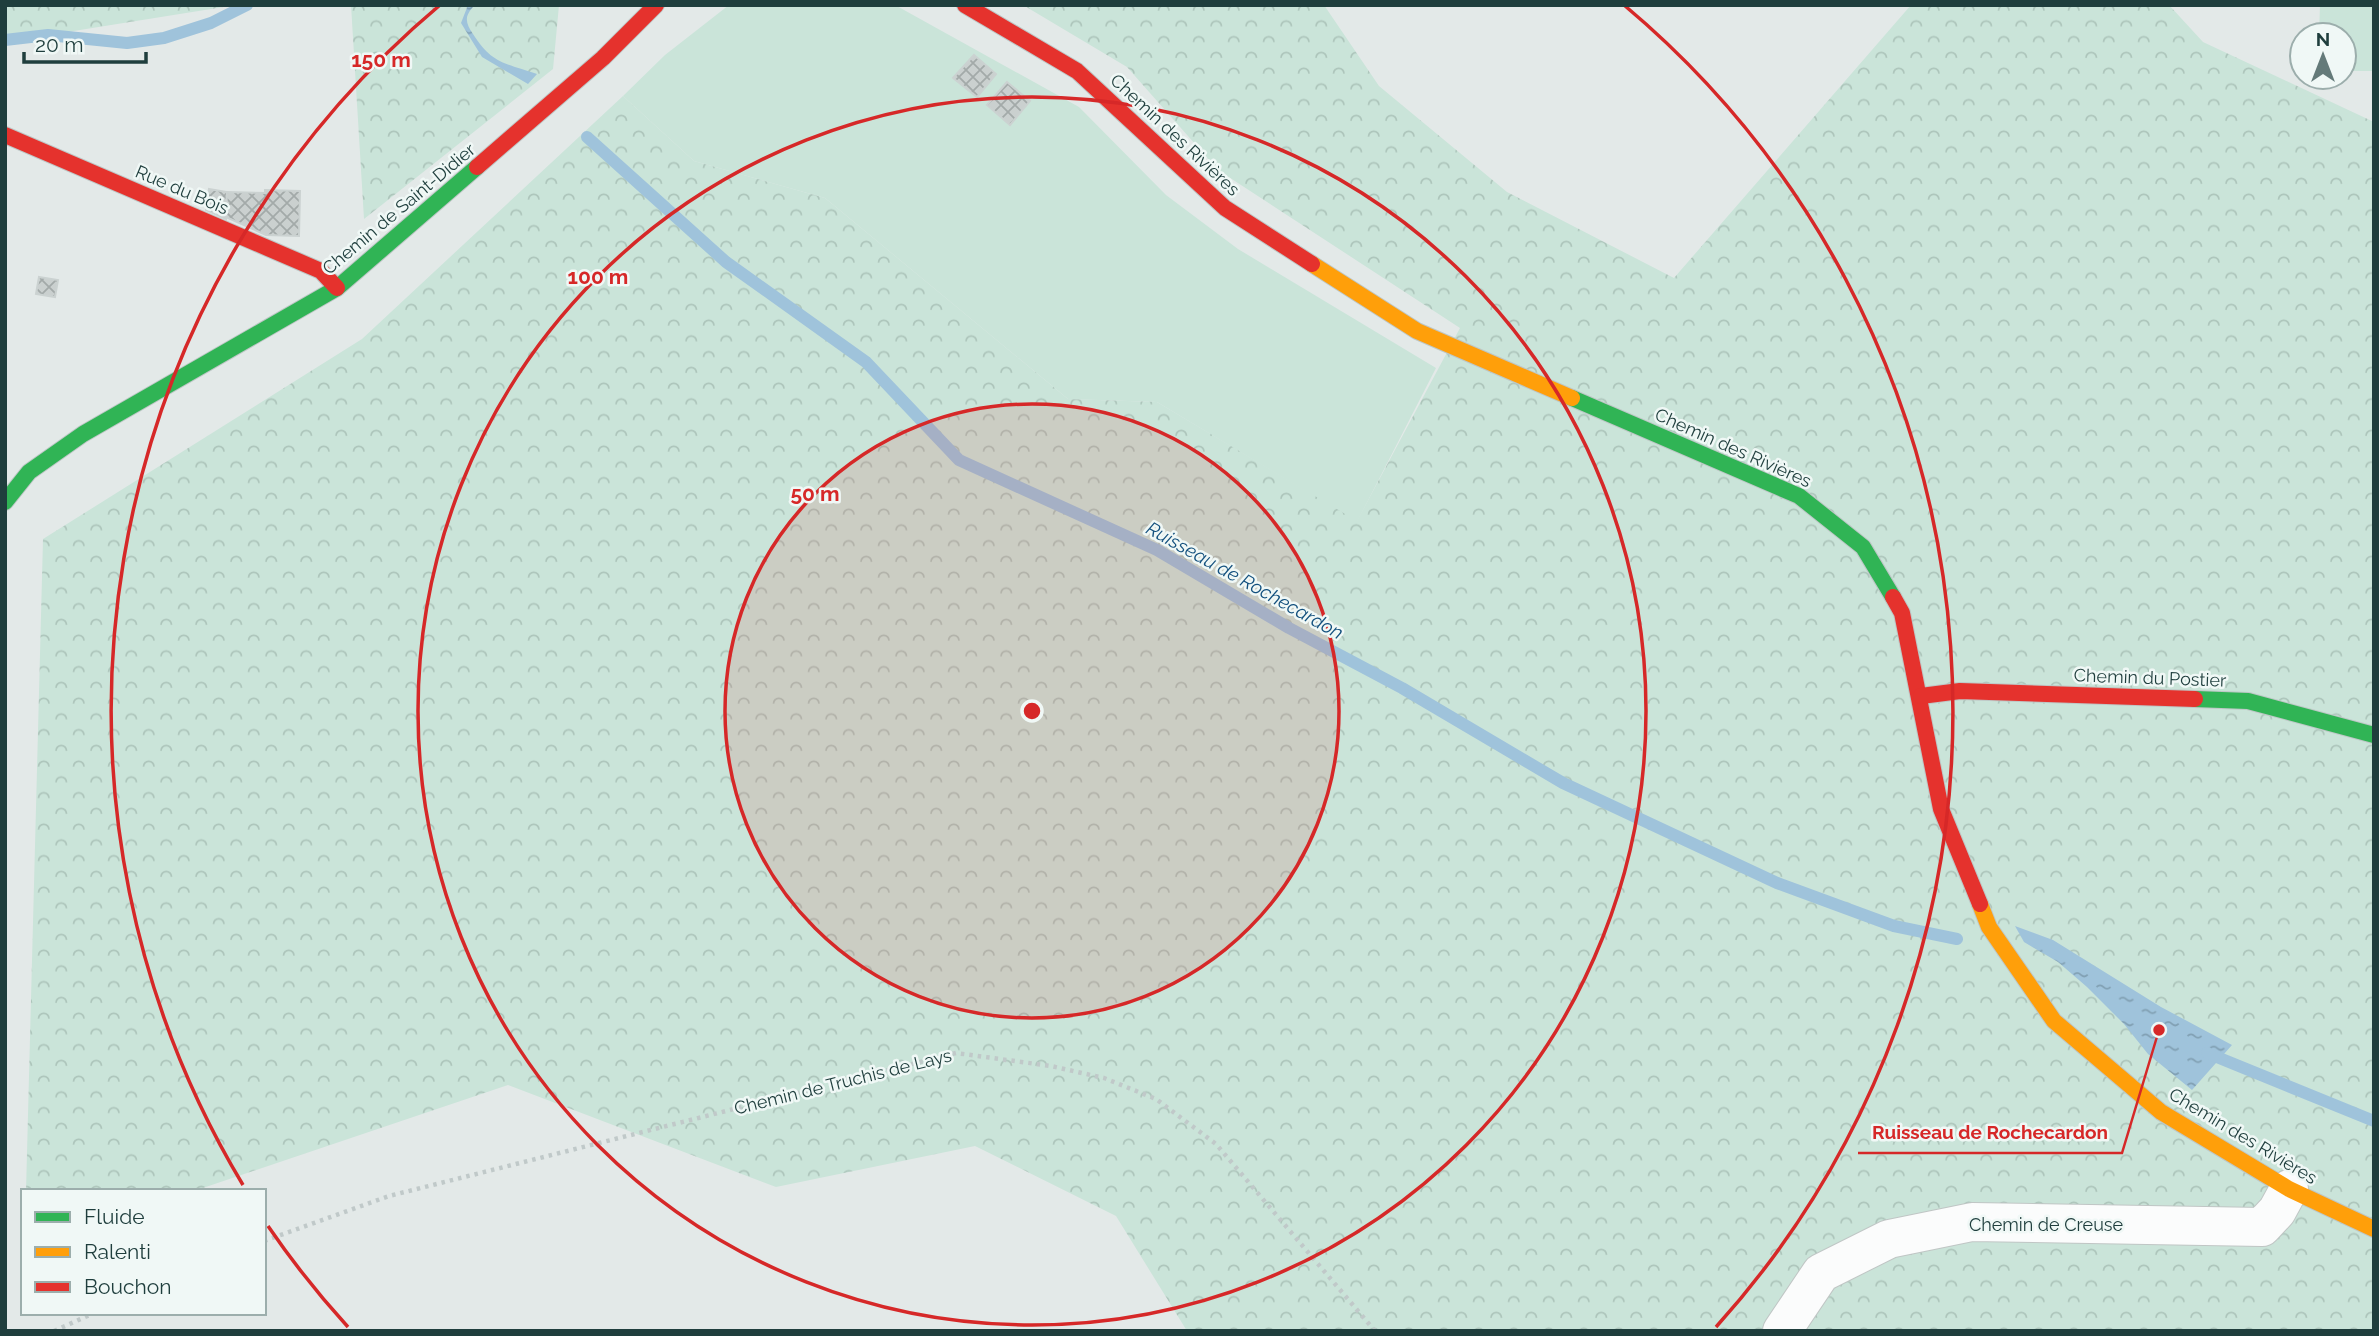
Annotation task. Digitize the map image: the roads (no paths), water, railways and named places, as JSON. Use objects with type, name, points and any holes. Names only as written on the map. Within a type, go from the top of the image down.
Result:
[{"type":"street","name":"Chemin des Rivières","points":[[965,5],[1077,71],[1225,208],[1417,331],[1799,496],[1863,547],[1902,613],[1921,695],[1941,809],[1989,927],[2054,1021],[2161,1112],[2288,1189],[2374,1229]]},
{"type":"street","name":"Chemin de Saint-Didier","points":[[5,502],[29,472],[83,433],[337,288],[603,58],[643,10]]},
{"type":"street","name":"Rue du Bois","points":[[5,135],[321,271],[337,288]]},
{"type":"street","name":"Chemin du Postier","points":[[1921,695],[1960,691],[2248,701],[2374,735]]},
{"type":"street","name":"Chemin de Creuse","points":[[1782,1331],[1821,1273],[1889,1239],[1972,1222],[2262,1227],[2277,1211],[2288,1189]]},
{"type":"water","points":[[468,5],[475,5],[467,16],[467,22],[480,44],[500,61],[537,74],[528,84],[482,57],[461,23]]},
{"type":"water","points":[[2015,926],[2053,940],[2161,1007],[2232,1045],[2192,1090],[2148,1054],[2124,1024],[2087,987],[2058,962],[2024,942]]},
{"type":"waterway","name":"Ruisseau de Rochecardon","points":[[5,40],[48,35],[127,43],[164,38],[211,23],[247,5]]},
{"type":"waterway","name":"Ruisseau de Rochecardon","points":[[587,137],[726,262],[866,362],[959,460],[1157,550],[1289,628],[1402,688],[1563,783],[1777,883],[1894,926],[1957,939]]},
{"type":"waterway","name":"Ruisseau de Rochecardon","points":[[2207,1053],[2374,1121]]},
{"type":"place","name":"Ruisseau de Rochecardon","points":[[2159,1030]]}]
